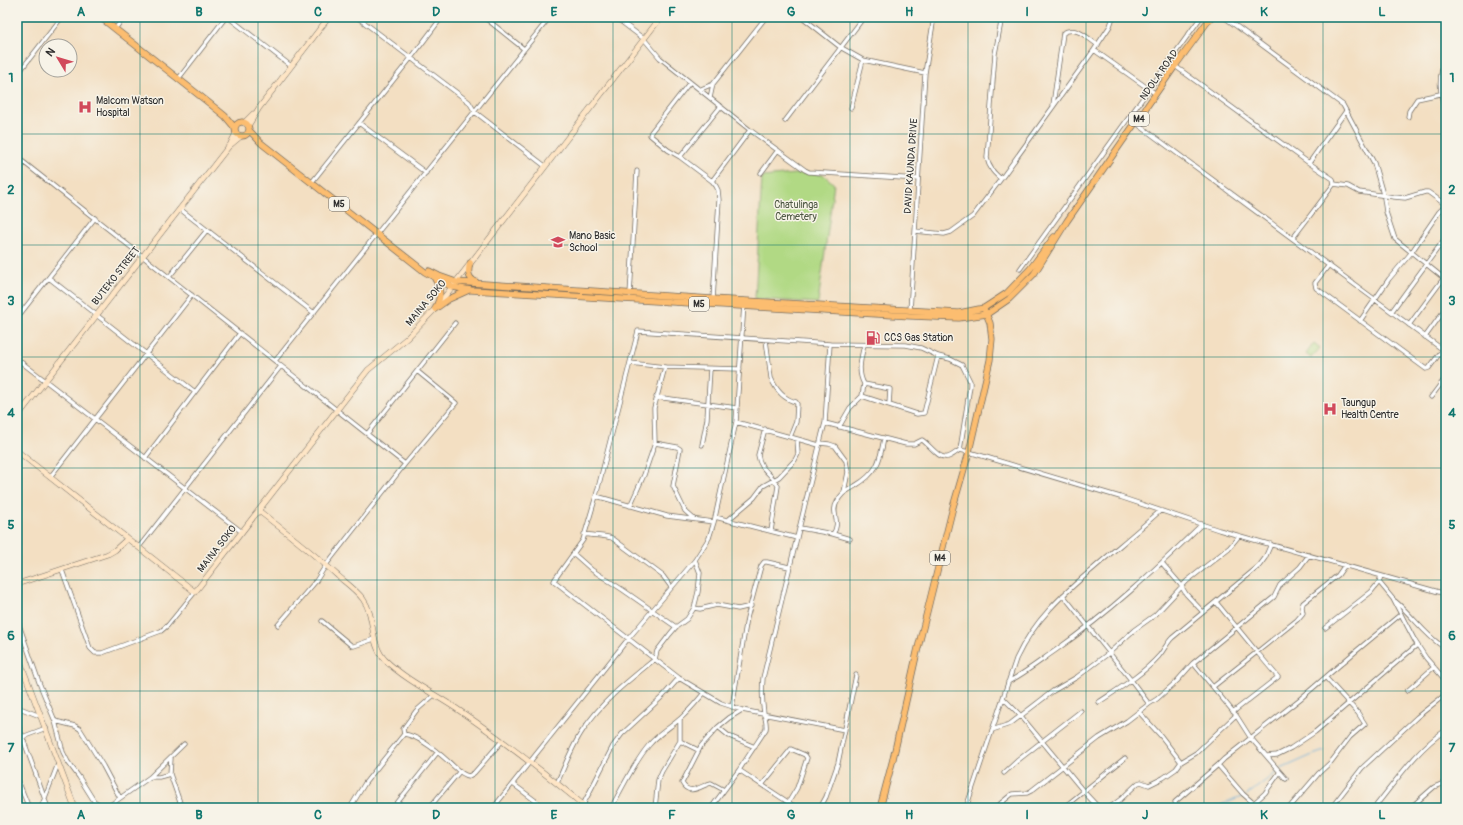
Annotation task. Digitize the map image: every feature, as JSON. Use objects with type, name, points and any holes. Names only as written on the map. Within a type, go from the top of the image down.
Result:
[{"type":"main road","name":"M5","points":[[100,17],[417,265],[435,278],[452,287],[471,290],[631,297],[910,313],[959,313],[985,311]]},
{"type":"main road","name":"NDOLA ROAD","points":[[1068,219],[1211,17]]},
{"type":"main road","name":"M4","points":[[880,808],[953,507],[969,452],[991,350],[991,330],[985,311],[1013,288],[1030,269],[1068,219]]},
{"type":"main road","points":[[470,263],[468,273],[471,279],[476,282]]},
{"type":"main road","name":"M5","points":[[417,265],[439,276],[456,282],[476,282],[631,297]]},
{"type":"main road","points":[[435,278],[438,283],[440,294],[435,309]]},
{"type":"main road","points":[[435,309],[449,299],[471,290]]},
{"type":"street","points":[[17,21],[20,17]]},
{"type":"street","points":[[17,75],[62,17]]},
{"type":"street","points":[[115,29],[124,17]]},
{"type":"street","points":[[179,78],[227,17],[290,66]]},
{"type":"street","name":"BUTEKO STREET","points":[[17,417],[329,17]]},
{"type":"street","points":[[357,17],[469,102],[475,112],[545,166]]},
{"type":"street","points":[[312,182],[442,17]]},
{"type":"street","points":[[484,17],[524,49]]},
{"type":"street","points":[[275,362],[550,17]]},
{"type":"street","points":[[615,17],[644,39],[660,58],[750,130],[801,168],[809,172],[918,180]]},
{"type":"street","name":"MAINA SOKO","points":[[195,592],[368,370],[407,338],[435,309],[661,17]]},
{"type":"street","points":[[701,90],[713,84],[766,17]]},
{"type":"street","points":[[802,17],[840,47],[863,60],[925,73]]},
{"type":"street","points":[[785,121],[864,17]]},
{"type":"street","name":"DAVID KAUNDA DRIVE","points":[[910,313],[925,73],[934,17]]},
{"type":"street","points":[[1001,179],[993,173],[988,166],[987,158],[995,54],[1002,17]]},
{"type":"street","points":[[915,232],[944,234],[951,232],[973,216],[1098,45],[1110,26],[1113,17]]},
{"type":"street","points":[[1020,269],[1201,17]]},
{"type":"street","points":[[1224,17],[1329,94],[1342,105],[1346,111],[1372,158],[1383,194],[1386,212],[1395,239],[1426,265],[1445,278],[1409,325]]},
{"type":"street","points":[[1053,106],[1063,33],[1067,30],[1078,31],[1098,45]]},
{"type":"street","points":[[1094,50],[1148,90],[1156,94]]},
{"type":"street","points":[[1446,56],[1441,68],[1439,84],[1446,116]]},
{"type":"street","points":[[851,108],[863,60]]},
{"type":"street","points":[[1175,66],[1332,179],[1334,184]]},
{"type":"street","points":[[690,82],[650,135],[668,150],[712,181],[718,190],[719,200],[713,302]]},
{"type":"street","points":[[710,98],[713,84]]},
{"type":"street","points":[[1408,117],[1409,111],[1417,99],[1440,94]]},
{"type":"street","points":[[680,157],[720,106]]},
{"type":"street","points":[[1309,163],[1346,111]]},
{"type":"street","points":[[1136,122],[1445,351]]},
{"type":"street","points":[[359,123],[426,173]]},
{"type":"street","points":[[712,181],[750,130]]},
{"type":"street","points":[[761,173],[778,150]]},
{"type":"street","points":[[17,157],[405,464]]},
{"type":"street","points":[[631,297],[637,171]]},
{"type":"street","points":[[1334,184],[1348,186],[1359,192],[1405,198],[1425,192],[1446,205],[1438,212],[1411,253],[1360,321]]},
{"type":"street","points":[[1293,238],[1334,184]]},
{"type":"street","points":[[180,209],[314,313]]},
{"type":"street","points":[[1062,211],[1068,219]]},
{"type":"street","points":[[17,318],[95,218]]},
{"type":"street","points":[[169,278],[207,230]]},
{"type":"street","points":[[1392,312],[1446,237]]},
{"type":"street","points":[[1329,265],[1315,286],[1426,369],[1429,368],[1445,351],[1446,345]]},
{"type":"street","points":[[49,278],[195,392]]},
{"type":"street","points":[[50,477],[192,295]]},
{"type":"street","points":[[494,808],[628,639],[695,560],[709,538],[714,522],[736,422],[744,304]]},
{"type":"street","points":[[1426,336],[1446,308]]},
{"type":"street","points":[[367,434],[455,323]]},
{"type":"street","points":[[845,730],[742,710],[721,703],[679,678],[554,581],[583,540],[596,496],[638,331],[830,344],[906,345],[921,348],[962,365],[970,381],[960,450]]},
{"type":"street","points":[[145,458],[240,333]]},
{"type":"street","points":[[766,340],[771,378],[782,395],[787,400],[796,402],[797,404],[796,422],[790,437]]},
{"type":"street","points":[[711,808],[755,748],[766,729],[767,721],[764,714],[762,691],[763,678],[825,423],[830,344]]},
{"type":"street","points":[[839,427],[850,408],[862,396],[864,384],[861,377],[860,365],[864,345]]},
{"type":"street","points":[[862,396],[917,414],[924,413],[938,356]]},
{"type":"street","points":[[17,359],[242,532]]},
{"type":"street","points":[[630,363],[665,367],[740,369]]},
{"type":"street","points":[[139,547],[281,366]]},
{"type":"street","points":[[630,506],[644,475],[655,443],[655,426],[653,415],[656,397],[665,367]]},
{"type":"street","points":[[702,445],[707,419],[710,369]]},
{"type":"street","points":[[278,625],[316,581],[326,565],[405,464],[456,403],[417,371]]},
{"type":"street","points":[[1431,397],[1446,377]]},
{"type":"street","points":[[864,384],[890,389],[889,406]]},
{"type":"street","points":[[656,397],[737,408]]},
{"type":"street","points":[[736,422],[797,439],[835,446],[846,461],[848,472],[844,492],[835,506],[834,511],[837,520],[836,530],[833,534]]},
{"type":"street","points":[[825,423],[906,444],[914,444],[922,440],[940,456],[945,458],[960,450],[969,452],[1120,497],[1239,536],[1446,594]]},
{"type":"street","points":[[765,429],[758,459],[763,468],[775,480],[778,486],[770,531]]},
{"type":"street","points":[[844,492],[859,484],[876,469],[884,438]]},
{"type":"street","points":[[728,520],[754,498],[763,486],[775,480],[797,457],[797,439]]},
{"type":"street","points":[[655,443],[677,447],[680,449],[673,486],[685,511],[695,520]]},
{"type":"street","points":[[17,451],[195,592],[173,620],[161,631],[98,654],[93,652],[90,648],[62,570]]},
{"type":"street","points":[[596,496],[667,516],[714,522]]},
{"type":"street","points":[[259,510],[326,565],[362,597],[368,607],[371,617],[374,639],[378,651],[386,661],[406,677],[458,710],[502,741],[557,783],[585,807],[613,746],[622,734],[663,696],[679,678]]},
{"type":"street","points":[[966,808],[1008,682],[1023,643],[1031,631],[1063,595],[1160,511]]},
{"type":"street","points":[[715,517],[796,538]]},
{"type":"street","points":[[1008,682],[1021,675],[1088,627],[1123,599],[1202,524]]},
{"type":"street","points":[[800,528],[833,534],[850,539]]},
{"type":"street","points":[[584,534],[612,538],[663,576],[671,587]]},
{"type":"street","points":[[992,730],[1010,724],[1053,691],[1077,677],[1109,653],[1134,630],[1155,615],[1193,576],[1229,548],[1239,536]]},
{"type":"street","points":[[17,584],[108,554],[127,539]]},
{"type":"street","points":[[1099,702],[1131,680],[1160,655],[1167,643],[1172,638],[1259,566],[1265,558],[1271,544]]},
{"type":"street","points":[[574,554],[592,570],[676,627]]},
{"type":"street","points":[[995,808],[1012,794],[1027,793],[1031,791],[1108,731],[1157,699],[1178,681],[1194,663],[1274,597],[1280,585],[1309,555]]},
{"type":"street","points":[[557,783],[582,732],[594,715],[611,696],[655,659],[657,651],[676,627],[687,618],[694,608],[698,592],[700,573],[695,560]]},
{"type":"street","points":[[732,707],[738,664],[761,566],[764,562],[789,567]]},
{"type":"street","points":[[1162,563],[1176,578],[1186,594],[1203,612]]},
{"type":"street","points":[[1214,686],[1297,620],[1303,612],[1303,603],[1338,575],[1345,565]]},
{"type":"street","points":[[1325,628],[1371,592],[1379,582],[1381,576]]},
{"type":"street","points":[[1379,582],[1393,599],[1433,639],[1442,646],[1446,644]]},
{"type":"street","points":[[1063,595],[1149,704]]},
{"type":"street","points":[[1393,599],[1417,645],[1446,681]]},
{"type":"street","points":[[1109,808],[1121,800],[1138,783],[1141,782],[1149,785],[1154,784],[1176,769],[1181,762],[1196,752],[1234,714],[1278,677],[1216,602]]},
{"type":"street","points":[[694,608],[700,609],[717,605],[738,609],[751,606]]},
{"type":"street","points":[[1177,808],[1175,804],[1177,800],[1224,759],[1326,678],[1401,614]]},
{"type":"street","points":[[17,619],[40,685],[55,721],[63,752],[93,800],[105,808],[150,777],[184,744]]},
{"type":"street","points":[[322,621],[352,646],[374,639]]},
{"type":"street","points":[[1267,756],[1277,755],[1308,737],[1332,719],[1349,702],[1417,645]]},
{"type":"street","points":[[17,652],[75,808]]},
{"type":"street","points":[[1194,663],[1214,686],[1250,737],[1286,779]]},
{"type":"street","points":[[1407,691],[1434,667]]},
{"type":"street","points":[[820,808],[826,797],[838,763],[856,675]]},
{"type":"street","points":[[1289,808],[1314,778],[1331,762],[1350,738],[1365,725],[1365,722],[1349,702],[1326,678]]},
{"type":"street","points":[[611,808],[634,765],[649,745],[665,729],[690,710],[704,693]]},
{"type":"street","points":[[1330,808],[1362,768],[1417,716],[1446,694]]},
{"type":"street","points":[[350,808],[365,783],[404,734],[404,729],[416,711],[434,695]]},
{"type":"street","points":[[1003,698],[1043,741],[1084,792],[1099,808]]},
{"type":"street","points":[[17,707],[40,716]]},
{"type":"street","points":[[724,790],[712,783],[694,790],[685,788],[683,786],[683,780],[692,767],[698,750],[718,727],[742,710]]},
{"type":"street","points":[[1004,773],[1081,711]]},
{"type":"street","points":[[1139,712],[1162,736],[1181,762]]},
{"type":"street","points":[[655,808],[655,791],[658,780],[680,741],[680,719]]},
{"type":"street","points":[[55,721],[75,726],[80,729],[103,766],[120,798]]},
{"type":"street","points":[[17,722],[45,796],[48,808]]},
{"type":"street","points":[[718,727],[729,736],[755,748]]},
{"type":"street","points":[[17,739],[46,728]]},
{"type":"street","points":[[1445,730],[1446,735]]},
{"type":"street","points":[[1374,808],[1412,761],[1445,730]]},
{"type":"street","points":[[404,734],[413,736],[466,776],[472,775],[502,741]]},
{"type":"street","points":[[680,741],[698,750]]},
{"type":"street","points":[[762,785],[790,750],[792,749],[806,755],[807,758],[798,784],[788,803]]},
{"type":"street","points":[[393,808],[437,753]]},
{"type":"street","points":[[171,758],[170,774],[182,808]]},
{"type":"street","points":[[1063,808],[1125,758]]},
{"type":"street","points":[[41,808],[58,764]]},
{"type":"street","points":[[1218,765],[1243,794],[1259,808]]},
{"type":"street","points":[[739,770],[797,808]]},
{"type":"street","points":[[429,808],[460,771]]},
{"type":"street","points":[[1248,808],[1265,793],[1278,771]]},
{"type":"street","points":[[150,777],[170,774]]},
{"type":"street","points":[[17,778],[28,808]]},
{"type":"street","points":[[1410,808],[1434,786],[1446,782]]},
{"type":"street","points":[[513,784],[544,808]]},
{"type":"street","points":[[531,808],[536,802]]},
{"type":"green space","name":"Chatulinga Cemetery","points":[[805,173],[824,175],[834,184],[818,303],[755,299],[762,177]]},
{"type":"green space","points":[[1314,343],[1320,348],[1311,358],[1306,354]]},
{"type":"waterway","points":[[1281,769],[1324,751]]},
{"type":"waterway","points":[[1247,795],[1278,771]]},
{"type":"waterway","points":[[1213,808],[1244,796]]},
{"type":"place","name":"Malcom Watson Hospital","points":[[85,107]]},
{"type":"place","name":"Mano Basic School","points":[[558,242]]},
{"type":"place","name":"CCS Gas Station","points":[[873,338]]},
{"type":"place","name":"Taungup Health Centre","points":[[1330,409]]}]
